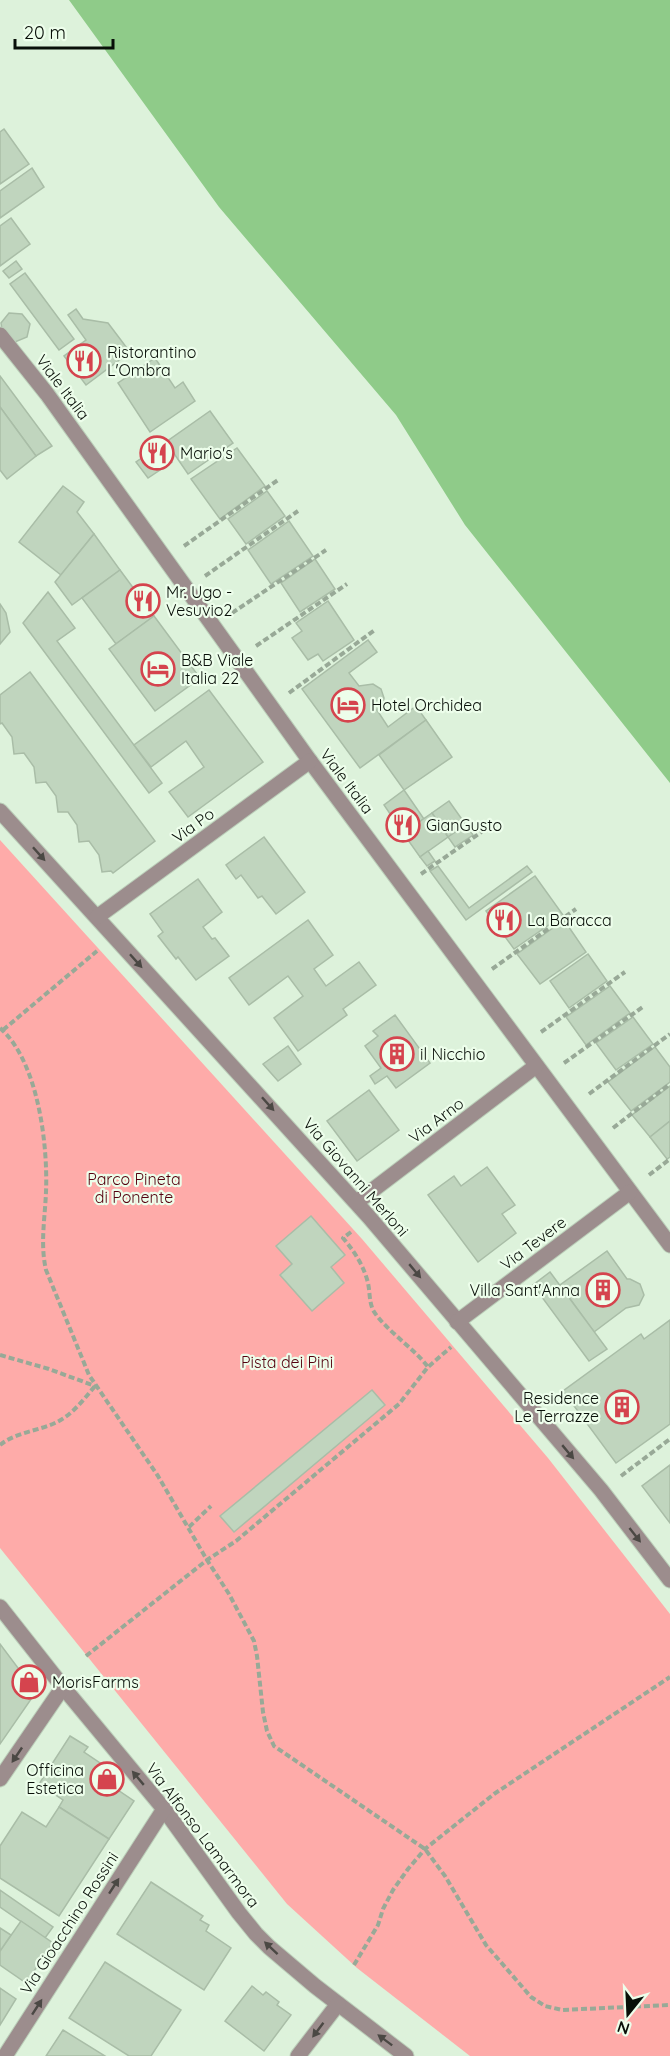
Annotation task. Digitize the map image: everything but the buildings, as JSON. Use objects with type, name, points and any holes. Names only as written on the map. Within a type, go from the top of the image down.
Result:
[{"type":"street","name":"Viale Italia","points":[[0,335],[47,394],[310,761],[670,1245]]},
{"type":"street","name":"Via Po","points":[[97,917],[310,761]]},
{"type":"street","name":"Via Giovanni Merloni","points":[[0,811],[357,1202],[601,1490],[670,1580]]},
{"type":"street","name":"Via Arno","points":[[357,1202],[496,1097],[540,1072]]},
{"type":"street","name":"Via Tevere","points":[[457,1322],[630,1192]]},
{"type":"street","name":"Via Alfonso Lamarmora","points":[[0,1607],[164,1809],[256,1934],[268,1947],[338,2004],[406,2056]]},
{"type":"street","points":[[0,1779],[63,1687]]},
{"type":"street","name":"Via Gioacchino Rossini","points":[[5,2056],[164,1809]]},
{"type":"street","points":[[298,2056],[338,2004]]},
{"type":"path","points":[[193,540],[278,480]]},
{"type":"path","points":[[215,570],[298,511]]},
{"type":"path","points":[[242,607],[326,550]]},
{"type":"path","points":[[266,639],[347,584]]},
{"type":"path","points":[[271,705],[376,629]]},
{"type":"path","points":[[429,869],[490,826]]},
{"type":"path","points":[[474,982],[576,909]]},
{"type":"path","points":[[99,950],[1,1029],[23,1059],[44,1130],[46,1190],[42,1252],[46,1270],[95,1386],[158,1476],[229,1594],[254,1641],[263,1712],[267,1731],[274,1746],[425,1849],[445,1876],[486,1945],[531,1997],[545,2006],[562,2010],[670,2005]]},
{"type":"path","points":[[521,1046],[625,972]]},
{"type":"path","points":[[540,1072],[644,1006]]},
{"type":"path","points":[[569,1109],[670,1034]]},
{"type":"path","points":[[593,1142],[670,1084]]},
{"type":"path","points":[[343,1238],[364,1270],[374,1311],[418,1354],[428,1367]]},
{"type":"path","points":[[86,1656],[207,1560],[236,1541],[399,1404],[428,1367],[449,1349]]},
{"type":"path","points":[[0,1355],[49,1369],[95,1386]]},
{"type":"path","points":[[0,1445],[14,1437],[59,1421],[75,1408],[95,1386]]},
{"type":"path","points":[[624,1474],[670,1439]]},
{"type":"path","points":[[189,1527],[212,1506]]},
{"type":"path","points":[[354,1965],[378,1925],[393,1890],[425,1849],[494,1794],[670,1677]]},
{"type":"green space","points":[[0,840],[362,1239],[548,1458],[670,1614],[670,2056],[470,2056],[357,1968],[287,1904],[0,1548]]},
{"type":"shaded area","points":[[69,0],[670,0],[670,783],[465,525],[396,415],[219,207]]},
{"type":"place","name":"Ristorantino L'Ombra","points":[[84,361]]},
{"type":"place","name":"Mario's","points":[[157,453]]},
{"type":"place","name":"Mr. Ugo - Vesuvio2","points":[[143,601]]},
{"type":"place","name":"B&B Viale Italia 22","points":[[158,669]]},
{"type":"place","name":"Hotel Orchidea","points":[[348,705]]},
{"type":"place","name":"GianGusto","points":[[403,825]]},
{"type":"place","name":"La Baracca","points":[[504,920]]},
{"type":"place","name":"il Nicchio","points":[[397,1054]]},
{"type":"place","name":"Villa Sant'Anna","points":[[603,1290]]},
{"type":"place","name":"Residence Le Terrazze","points":[[622,1407]]},
{"type":"place","name":"MorisFarms","points":[[29,1682]]},
{"type":"place","name":"Officina Estetica","points":[[107,1779]]},
{"type":"park label","name":"Parco Pineta di Ponente","points":[[134,1188]]},
{"type":"park label","name":"Pista dei Pini","points":[[287,1362]]}]
